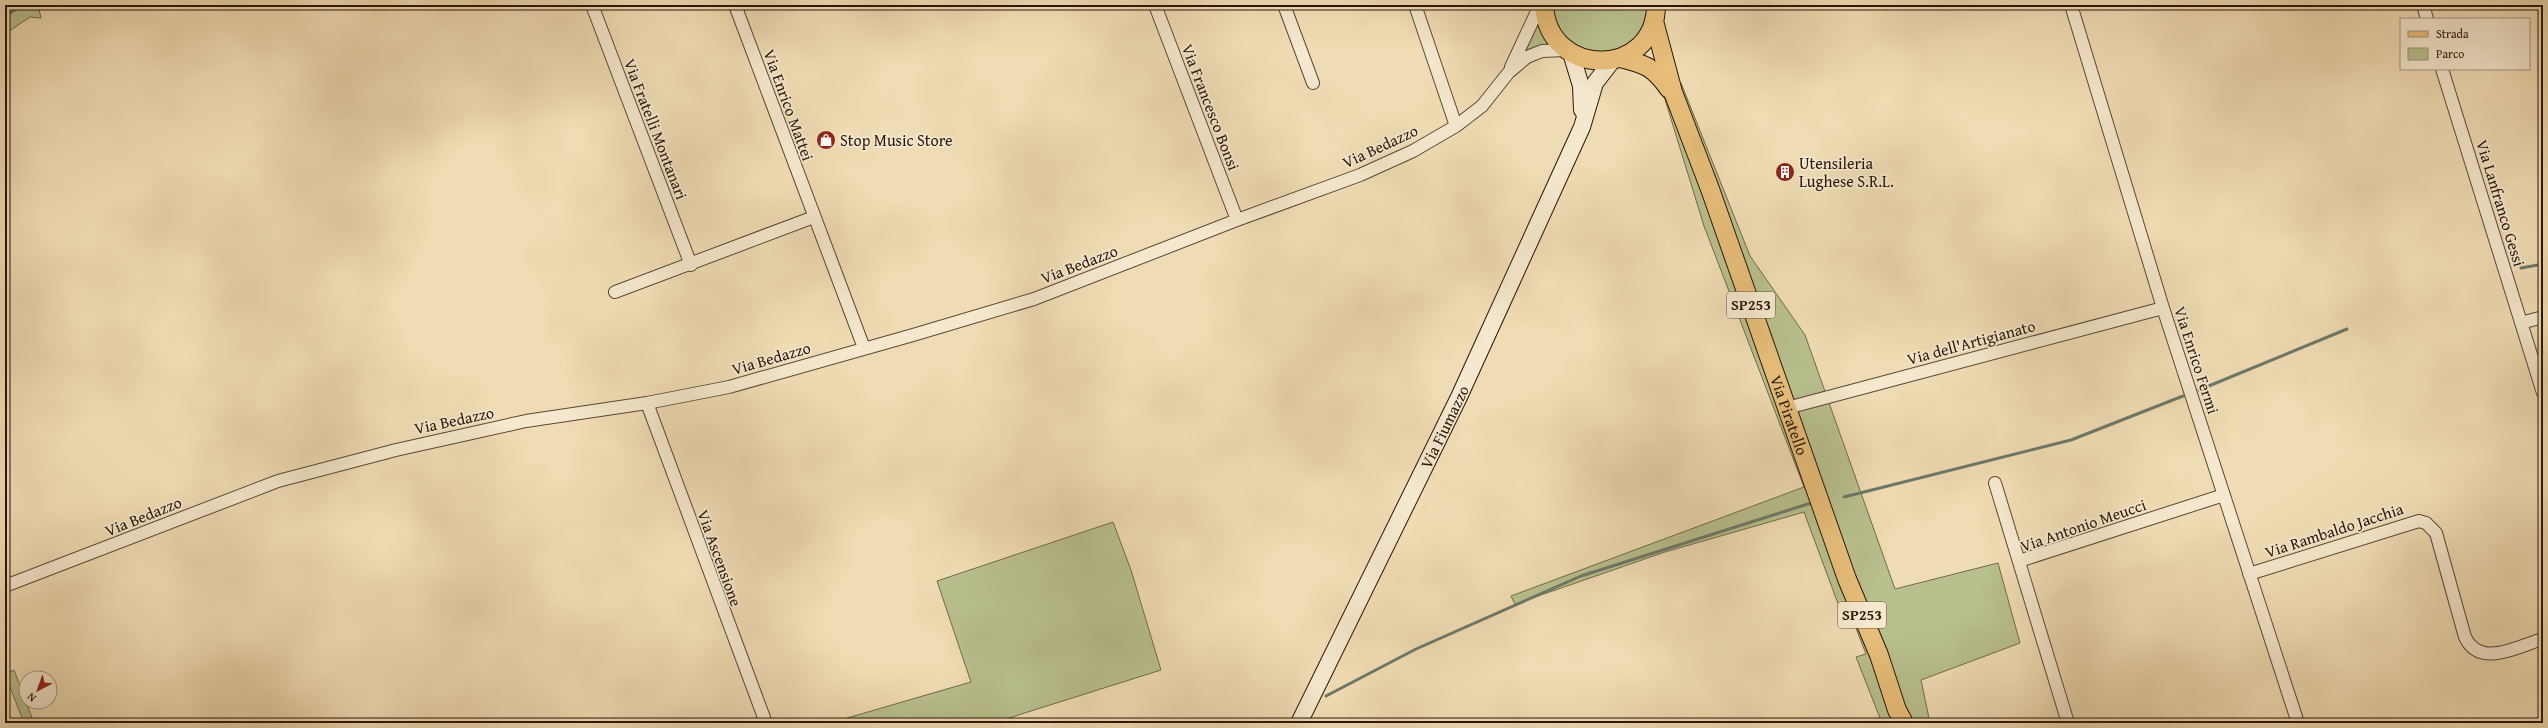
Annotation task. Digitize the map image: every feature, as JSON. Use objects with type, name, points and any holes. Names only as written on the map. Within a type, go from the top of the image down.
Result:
[{"type":"main road","points":[[1544,5],[1550,30],[1569,52]]},
{"type":"main road","name":"SP253","points":[[1569,52],[1598,62],[1616,60],[1638,48],[1645,40],[1656,9]]},
{"type":"main road","name":"Via Piratello","points":[[1656,9],[1678,106],[1710,189],[1849,584],[1879,655],[1897,710],[1904,723]]},
{"type":"main road","name":"Via Piratello","points":[[1616,60],[1651,68],[1659,74],[1678,106]]},
{"type":"street","name":"Via Fratelli Montanari","points":[[592,5],[691,265]]},
{"type":"street","name":"Via Enrico Mattei","points":[[735,5],[864,348]]},
{"type":"street","name":"Via Francesco Bonsi","points":[[1155,5],[1237,220]]},
{"type":"street","points":[[1284,5],[1313,83]]},
{"type":"street","points":[[1414,5],[1456,126]]},
{"type":"street","name":"Via Bedazzo","points":[[5,586],[278,481],[396,450],[526,421],[647,403],[729,387],[1034,299],[1237,220],[1360,175],[1413,151],[1456,126],[1482,106],[1509,72],[1540,5]]},
{"type":"street","name":"Via Enrico Fermi","points":[[2071,5],[2163,308],[2297,723]]},
{"type":"street","points":[[2423,5],[2427,18]]},
{"type":"street","name":"Via Bedazzo","points":[[1509,72],[1534,54],[1569,52]]},
{"type":"street","name":"Via Fiumazzo","points":[[1569,52],[1581,86],[1582,127]]},
{"type":"street","name":"Via Fiumazzo","points":[[1299,723],[1462,390],[1582,127],[1595,84],[1616,60]]},
{"type":"street","name":"Via Lanfranco Gessi","points":[[2442,70],[2543,393]]},
{"type":"street","points":[[615,292],[691,265],[814,217]]},
{"type":"street","name":"Via dell'Artigianato","points":[[1787,408],[2163,308]]},
{"type":"street","points":[[2521,323],[2543,317]]},
{"type":"street","name":"Via Ascensione","points":[[647,403],[766,723]]},
{"type":"street","points":[[1995,483],[2019,561]]},
{"type":"street","name":"Via Antonio Meucci","points":[[2068,723],[2019,561],[2224,495]]},
{"type":"street","name":"Via Rambaldo Jacchia","points":[[2250,574],[2412,522],[2426,523],[2436,533],[2465,636],[2474,649],[2488,654],[2543,639]]},
{"type":"green space","points":[[5,5],[38,5],[41,18],[30,17],[5,34]]},
{"type":"green space","points":[[1551,5],[1650,5],[1648,16],[1642,32],[1635,41],[1621,50],[1600,54],[1580,49],[1563,37],[1556,27]]},
{"type":"green space","points":[[1538,22],[1550,46],[1519,54]]},
{"type":"green space","points":[[1681,83],[1750,256],[1805,335],[1895,589],[1998,563],[2020,643],[1921,680],[1930,723],[1882,723],[1856,657],[1866,654],[1848,608],[1840,609],[1804,512],[1665,552],[1515,604],[1511,596],[1804,487],[1704,226],[1663,93]]},
{"type":"green space","points":[[1113,522],[1131,570],[1161,670],[993,723],[830,723],[971,682],[937,581]]},
{"type":"green space","points":[[14,670],[18,681],[18,708],[5,674]]},
{"type":"green space","points":[[19,710],[29,710],[34,723],[24,723]]},
{"type":"waterway","points":[[5,16],[23,5]]},
{"type":"waterway","points":[[2521,268],[2543,264]]},
{"type":"waterway","points":[[2199,390],[2347,329]]},
{"type":"waterway","points":[[1844,497],[2071,440],[2183,396]]},
{"type":"waterway","points":[[1326,696],[1416,649],[1581,576],[1811,503]]},
{"type":"place","name":"Stop Music Store","points":[[826,140]]},
{"type":"place","name":"Utensileria Lughese S.R.L.","points":[[1785,172]]}]
